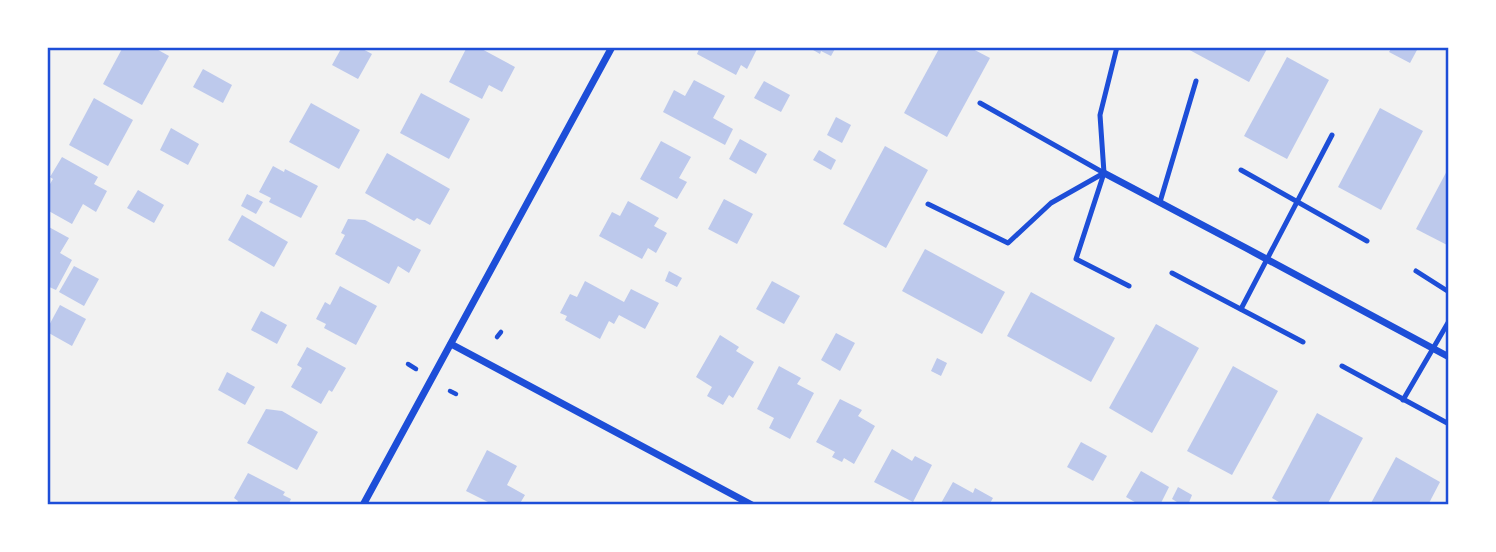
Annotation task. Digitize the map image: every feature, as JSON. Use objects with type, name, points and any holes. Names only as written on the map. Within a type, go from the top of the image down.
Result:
[{"type":"street","points":[[363,505],[612,47]]},
{"type":"street","points":[[1104,173],[1449,358]]},
{"type":"street","points":[[451,344],[752,505]]},
{"type":"lane","points":[[1117,47],[1100,115],[1104,173],[1076,259],[1129,286]]},
{"type":"lane","points":[[1160,202],[1196,81]]},
{"type":"lane","points":[[980,103],[1104,173]]},
{"type":"lane","points":[[1241,309],[1332,135]]},
{"type":"lane","points":[[1241,170],[1367,241]]},
{"type":"lane","points":[[928,204],[1009,243],[1051,203],[1104,173]]},
{"type":"lane","points":[[1416,271],[1449,292]]},
{"type":"lane","points":[[1172,273],[1303,342]]},
{"type":"lane","points":[[1403,400],[1449,321]]},
{"type":"lane","points":[[1342,366],[1449,424]]},
{"type":"path","points":[[497,338],[501,332]]},
{"type":"path","points":[[408,364],[416,369]]},
{"type":"path","points":[[450,391],[456,394]]},
{"type":"building","points":[[123,47],[153,47],[169,56],[142,105],[103,84]]},
{"type":"building","points":[[342,47],[359,47],[372,54],[358,79],[332,65]]},
{"type":"building","points":[[467,47],[478,47],[515,67],[502,92],[489,85],[482,99],[449,82]]},
{"type":"building","points":[[700,47],[757,49],[747,69],[741,65],[736,75],[697,54]]},
{"type":"building","points":[[808,47],[836,47],[831,56],[821,51],[820,54]]},
{"type":"building","points":[[940,47],[969,47],[990,58],[947,137],[904,113]]},
{"type":"building","points":[[1184,47],[1268,47],[1249,82]]},
{"type":"building","points":[[1392,47],[1411,47],[1417,50],[1410,63],[1389,52]]},
{"type":"building","points":[[1287,57],[1329,80],[1287,159],[1244,136]]},
{"type":"building","points":[[203,69],[232,85],[223,103],[193,87]]},
{"type":"building","points":[[694,80],[725,96],[713,118],[733,129],[725,145],[663,112],[674,90],[685,96]]},
{"type":"building","points":[[764,81],[790,95],[781,112],[754,98]]},
{"type":"building","points":[[421,93],[470,119],[449,159],[400,133]]},
{"type":"building","points":[[94,98],[133,120],[108,166],[69,145]]},
{"type":"building","points":[[311,103],[360,130],[339,169],[289,142]]},
{"type":"building","points":[[1380,108],[1423,131],[1381,210],[1338,187]]},
{"type":"building","points":[[836,117],[851,125],[842,143],[827,135]]},
{"type":"building","points":[[171,128],[199,144],[188,165],[160,150]]},
{"type":"building","points":[[740,139],[767,154],[756,174],[729,159]]},
{"type":"building","points":[[661,141],[691,157],[679,178],[687,182],[677,199],[640,179]]},
{"type":"building","points":[[885,146],[928,170],[886,248],[843,224]]},
{"type":"building","points":[[819,150],[836,160],[831,170],[813,160]]},
{"type":"building","points":[[387,153],[450,189],[430,225],[417,218],[414,221],[365,193]]},
{"type":"building","points":[[62,157],[98,177],[94,184],[107,191],[96,212],[83,204],[72,224],[47,210],[47,189],[53,179],[50,177]]},
{"type":"building","points":[[273,166],[284,172],[285,169],[318,186],[301,218],[269,202],[271,198],[259,192]]},
{"type":"building","points":[[1449,167],[1449,246],[1416,229]]},
{"type":"building","points":[[138,190],[164,205],[154,223],[127,208]]},
{"type":"building","points":[[247,194],[263,202],[256,214],[241,206]]},
{"type":"building","points":[[724,199],[753,214],[737,244],[708,229]]},
{"type":"building","points":[[628,201],[659,218],[654,226],[667,233],[656,253],[648,248],[642,259],[599,236],[612,212],[620,216]]},
{"type":"building","points":[[242,215],[288,242],[274,267],[228,240]]},
{"type":"building","points":[[348,219],[365,220],[421,250],[409,273],[398,266],[389,284],[335,254],[345,235],[341,233]]},
{"type":"building","points":[[47,226],[69,238],[60,253],[72,260],[56,290],[47,286]]},
{"type":"building","points":[[925,249],[1005,292],[982,334],[902,291]]},
{"type":"building","points":[[74,266],[99,279],[84,306],[59,292]]},
{"type":"building","points":[[669,271],[682,278],[677,287],[665,281]]},
{"type":"building","points":[[585,281],[624,302],[631,289],[659,303],[645,329],[619,315],[614,324],[609,321],[600,339],[565,320],[567,316],[560,313],[570,294],[577,297]]},
{"type":"building","points":[[772,281],[800,296],[784,324],[756,309]]},
{"type":"building","points":[[340,286],[377,306],[356,345],[324,328],[326,324],[316,319],[325,302],[330,305]]},
{"type":"building","points":[[1031,292],[1115,338],[1091,382],[1007,336]]},
{"type":"building","points":[[60,305],[86,319],[72,346],[47,332]]},
{"type":"building","points":[[261,311],[287,325],[277,344],[251,330]]},
{"type":"building","points":[[1156,324],[1199,348],[1152,433],[1109,408]]},
{"type":"building","points":[[836,333],[855,343],[840,371],[821,360]]},
{"type":"building","points":[[720,335],[739,347],[736,351],[754,362],[733,398],[729,395],[723,405],[707,396],[712,387],[696,377]]},
{"type":"building","points":[[307,347],[346,368],[332,392],[329,390],[321,404],[291,387],[302,368],[297,365]]},
{"type":"building","points":[[937,358],[947,363],[941,376],[931,371]]},
{"type":"building","points":[[779,366],[801,378],[797,384],[814,393],[790,439],[769,428],[774,418],[757,409]]},
{"type":"building","points":[[1233,366],[1278,391],[1232,475],[1187,451]]},
{"type":"building","points":[[227,372],[255,387],[245,405],[218,390]]},
{"type":"building","points":[[840,399],[862,410],[858,416],[875,426],[854,464],[844,458],[842,462],[832,457],[835,452],[816,442]]},
{"type":"building","points":[[266,409],[282,411],[318,432],[297,470],[247,443]]},
{"type":"building","points":[[1317,413],[1363,438],[1327,505],[1284,505],[1272,498]]},
{"type":"building","points":[[1081,442],[1107,456],[1093,481],[1067,467]]},
{"type":"building","points":[[892,449],[912,461],[915,456],[932,465],[913,502],[874,482]]},
{"type":"building","points":[[487,450],[517,466],[507,485],[525,495],[519,505],[494,505],[466,491]]},
{"type":"building","points":[[1396,457],[1440,482],[1428,505],[1370,505]]},
{"type":"building","points":[[1141,471],[1169,487],[1160,505],[1140,505],[1126,497]]},
{"type":"building","points":[[248,473],[285,492],[283,495],[291,499],[288,505],[236,505],[238,501],[234,498]]},
{"type":"building","points":[[953,482],[973,493],[975,488],[993,498],[989,505],[940,505]]},
{"type":"building","points":[[1178,487],[1192,495],[1188,505],[1182,505],[1172,499]]}]
